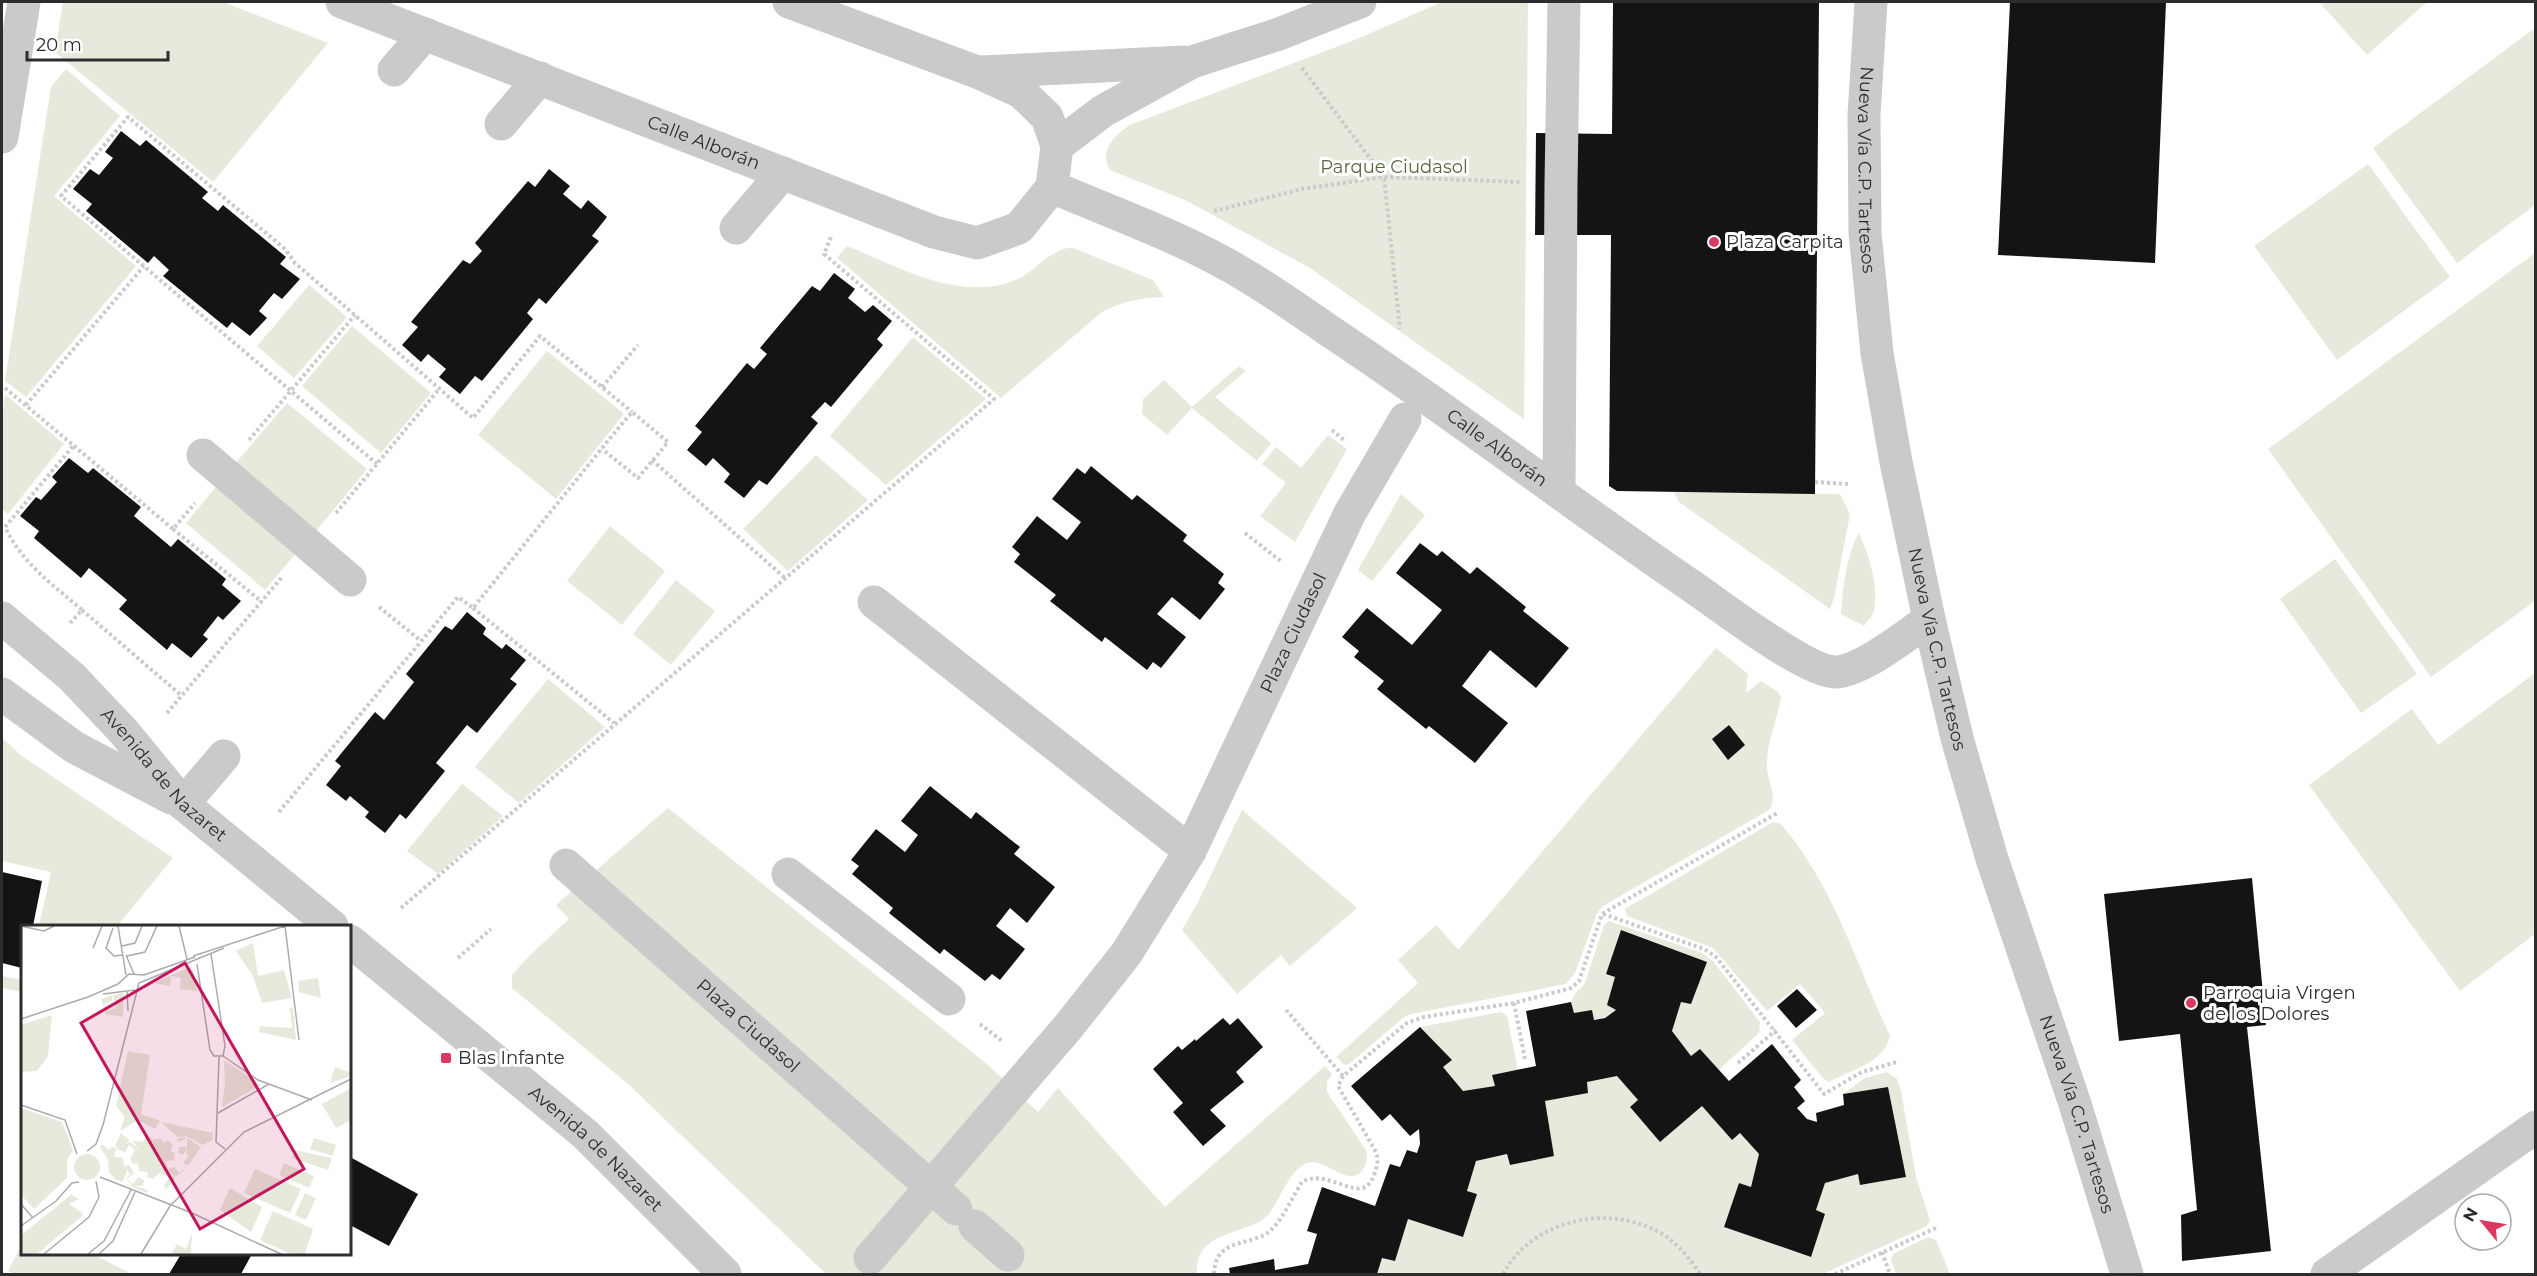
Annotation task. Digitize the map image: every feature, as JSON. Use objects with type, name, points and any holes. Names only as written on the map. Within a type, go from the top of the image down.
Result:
[{"type":"street","points":[[2,137],[24,2]]},
{"type":"street","name":"Calle Alborán","points":[[342,2],[934,232],[977,243],[1019,228],[1052,187],[1160,233],[1249,277],[1379,364],[1704,595],[1813,665],[1835,672],[1849,668],[1892,648],[1929,619]]},
{"type":"street","points":[[789,2],[977,72],[1021,92],[1047,117],[1057,146],[1052,187]]},
{"type":"street","points":[[1057,146],[1102,111],[1192,62],[1279,34],[1360,2]]},
{"type":"street","points":[[1559,491],[1564,2]]},
{"type":"street","name":"Nueva Vía C.P. Tartesos","points":[[1871,2],[1864,115],[1864,233],[1877,353],[1896,462],[1929,619],[1958,738],[1992,859],[2075,1104],[2127,1275]]},
{"type":"street","points":[[394,70],[425,34]]},
{"type":"street","points":[[977,72],[1192,62]]},
{"type":"street","points":[[501,124],[540,78]]},
{"type":"street","points":[[736,228],[783,173]]},
{"type":"street","name":"Plaza Ciudasol","points":[[870,1258],[1126,954],[1190,851],[1350,513],[1405,419]]},
{"type":"street","points":[[212,463],[350,580]]},
{"type":"street","points":[[874,602],[1190,851]]},
{"type":"street","name":"Avenida de Nazaret","points":[[2,618],[72,677],[124,732],[183,804],[330,925]]},
{"type":"street","points":[[2,694],[74,747],[183,804],[224,756]]},
{"type":"street","name":"Plaza Ciudasol","points":[[566,865],[1008,1255]]},
{"type":"street","points":[[788,874],[949,999]]},
{"type":"street","name":"Avenida de Nazaret","points":[[351,942],[585,1134],[725,1275]]},
{"type":"street","points":[[2327,1275],[2535,1126]]},
{"type":"path","points":[[1302,67],[1384,177],[1400,330]]},
{"type":"path","points":[[377,464],[61,196],[128,117],[263,227],[285,249],[295,263],[473,418],[540,336],[668,442],[638,477],[602,448]]},
{"type":"path","points":[[1210,212],[1302,189],[1384,177],[1525,182]]},
{"type":"path","points":[[401,908],[994,399],[824,254],[834,231]]},
{"type":"path","points":[[26,405],[144,266]]},
{"type":"path","points":[[344,305],[349,300]]},
{"type":"path","points":[[173,529],[212,463],[290,390],[355,315]]},
{"type":"path","points":[[602,387],[638,345]]},
{"type":"path","points":[[5,388],[262,602]]},
{"type":"path","points":[[168,713],[440,388]]},
{"type":"path","points":[[473,608],[632,412]]},
{"type":"path","points":[[74,445],[5,527],[18,552],[28,564],[182,696]]},
{"type":"path","points":[[652,460],[786,579]]},
{"type":"path","points":[[1815,482],[1848,484]]},
{"type":"path","points":[[279,812],[458,597],[614,723]]},
{"type":"path","points":[[378,606],[421,641]]},
{"type":"path","points":[[69,624],[82,610]]},
{"type":"path","points":[[1214,1275],[1217,1260],[1223,1250],[1271,1230],[1302,1182],[1310,1177],[1320,1177],[1355,1189],[1364,1188],[1372,1181],[1379,1161],[1376,1152],[1338,1086],[1343,1076],[1407,1023],[1424,1017],[1563,992],[1579,981],[1602,914],[1779,812]]},
{"type":"path","points":[[1602,914],[1704,949],[1716,957],[1776,1030],[1824,1094],[1862,1072],[1897,1062]]},
{"type":"path","points":[[458,958],[491,929]]},
{"type":"path","points":[[949,999],[1033,1067]]},
{"type":"path","points":[[1514,1002],[1525,1059]]},
{"type":"path","points":[[1286,1010],[1343,1076]]},
{"type":"path","points":[[1738,1063],[1776,1030]]},
{"type":"path","points":[[1503,1275],[1509,1263],[1538,1235],[1576,1220],[1617,1218],[1656,1230],[1688,1254],[1701,1275]]},
{"type":"path","points":[[1835,1275],[1936,1228]]},
{"type":"path","points":[[1882,1252],[1890,1275]]},
{"type":"green space","points":[[63,2],[223,2],[328,43],[213,182],[55,52]]},
{"type":"green space","name":"Parque Ciudasol","points":[[1442,2],[1528,2],[1524,419],[1310,268],[1187,201],[1110,170],[1107,163],[1106,156],[1110,144],[1130,125],[1357,39]]},
{"type":"green space","points":[[2319,2],[2427,2],[2367,55]]},
{"type":"green space","points":[[2535,28],[2535,205],[2457,263],[2373,148]]},
{"type":"green space","points":[[66,69],[120,116],[54,196],[136,266],[26,397],[5,381],[51,87]]},
{"type":"green space","points":[[2368,164],[2450,277],[2337,360],[2254,246]]},
{"type":"green space","points":[[847,246],[931,280],[974,287],[996,286],[1018,279],[1058,251],[1073,248],[1153,280],[1164,297],[1132,301],[1102,312],[1001,398],[837,258]]},
{"type":"green space","points":[[2535,253],[2535,601],[2431,677],[2268,449]]},
{"type":"green space","points":[[309,285],[347,317],[294,378],[257,346]]},
{"type":"green space","points":[[352,326],[431,393],[381,453],[302,386]]},
{"type":"green space","points":[[913,337],[986,399],[886,485],[830,436]]},
{"type":"green space","points":[[547,351],[624,414],[556,499],[478,435]]},
{"type":"green space","points":[[1239,366],[1246,371],[1215,397],[1271,443],[1257,461],[1192,408],[1167,435],[1142,414],[1143,399],[1164,380],[1192,407]]},
{"type":"green space","points":[[5,394],[64,444],[8,514],[2,509],[2,419]]},
{"type":"green space","points":[[287,403],[367,469],[313,535],[233,466]]},
{"type":"green space","points":[[1328,435],[1347,449],[1295,542],[1260,516],[1286,483],[1262,464],[1276,447],[1301,468]]},
{"type":"green space","points":[[816,455],[868,500],[788,571],[743,529]]},
{"type":"green space","points":[[219,483],[298,551],[265,590],[186,523]]},
{"type":"green space","points":[[1674,492],[1840,494],[1850,514],[1830,609],[1679,502]]},
{"type":"green space","points":[[1401,494],[1425,515],[1372,581],[1358,570]]},
{"type":"green space","points":[[610,526],[665,571],[622,625],[567,581]]},
{"type":"green space","points":[[1859,533],[1869,561],[1875,591],[1873,612],[1864,626],[1841,614],[1848,562]]},
{"type":"green space","points":[[2335,559],[2417,674],[2361,713],[2280,599]]},
{"type":"green space","points":[[676,580],[715,611],[671,665],[633,634]]},
{"type":"green space","points":[[1716,648],[1748,674],[1746,693],[1761,681],[1778,692],[1781,697],[1767,759],[1773,795],[1769,810],[1603,906],[1597,913],[1575,973],[1566,984],[1411,1014],[1403,1018],[1349,1064],[1345,1065],[1336,1057],[1418,983],[1398,960],[1436,925],[1458,949],[1460,948]]},
{"type":"green space","points":[[2535,673],[2535,934],[2460,991],[2309,785],[2412,709],[2438,745]]},
{"type":"green space","points":[[548,679],[605,727],[519,803],[475,767]]},
{"type":"green space","points":[[2,738],[22,756],[173,858],[118,925],[39,925],[51,872],[2,861]]},
{"type":"green space","points":[[462,784],[503,816],[438,874],[407,851]]},
{"type":"green space","points":[[668,808],[988,1065],[1038,1112],[1058,1088],[1165,1207],[1325,1066],[1332,1074],[1327,1082],[1327,1092],[1366,1150],[1365,1166],[1356,1175],[1350,1176],[1314,1162],[1300,1167],[1268,1215],[1252,1225],[1210,1243],[1198,1261],[1197,1274],[826,1274],[628,1084],[512,988],[512,975],[569,919],[556,905]]},
{"type":"green space","points":[[1242,810],[1357,908],[1290,966],[1281,955],[1237,994],[1182,930]]},
{"type":"green space","points":[[1773,822],[1781,824],[1816,873],[1843,926],[1890,1036],[1887,1045],[1874,1059],[1829,1082],[1823,1078],[1792,1040],[1825,1013],[1800,984],[1767,1011],[1713,948],[1627,916],[1625,909]]},
{"type":"green space","points":[[1609,921],[1702,953],[1713,961],[1760,1022],[1759,1033],[1719,1070],[1700,1049],[1691,1056],[1672,1031],[1681,1002],[1691,1004],[1707,962],[1621,931],[1606,974],[1615,977],[1607,1005],[1616,1010],[1601,1019],[1574,1013],[1571,1002],[1585,983],[1604,925]]},
{"type":"green space","points":[[2,976],[21,980],[21,992],[2,988]]},
{"type":"green space","points":[[1501,1012],[1507,1016],[1518,1070],[1493,1075],[1495,1086],[1463,1091],[1443,1067],[1451,1060],[1420,1027]]},
{"type":"green space","points":[[1887,1072],[1897,1079],[1901,1091],[1916,1177],[1930,1220],[1927,1226],[1823,1274],[1377,1274],[1382,1258],[1395,1261],[1408,1219],[1463,1237],[1477,1194],[1467,1191],[1476,1161],[1507,1154],[1510,1165],[1554,1156],[1545,1101],[1588,1093],[1587,1082],[1617,1076],[1638,1100],[1630,1108],[1660,1142],[1702,1106],[1732,1140],[1740,1133],[1759,1154],[1751,1187],[1739,1183],[1724,1227],[1810,1257],[1825,1215],[1816,1210],[1825,1183],[1858,1174],[1861,1185],[1906,1177],[1888,1087],[1843,1094],[1865,1078]]},
{"type":"green space","points":[[1928,1237],[1936,1240],[1950,1274],[1896,1274],[1891,1260],[1893,1254]]},
{"type":"green space","points":[[21,1246],[21,1255],[95,1255],[128,1272],[127,1274],[15,1274],[8,1271]]},
{"type":"building","name":"Plaza Carpita","points":[[1613,2],[1819,2],[1815,494],[1617,491],[1609,486],[1611,235],[1535,235],[1536,133],[1612,134]]},
{"type":"building","points":[[2010,2],[2166,2],[2155,263],[1998,255]]},
{"type":"building","points":[[121,131],[140,146],[146,140],[208,192],[202,198],[218,211],[223,205],[286,257],[280,264],[300,279],[282,299],[274,293],[259,311],[267,318],[250,336],[232,322],[227,328],[163,276],[169,270],[154,256],[148,263],[86,211],[92,204],[73,189],[90,169],[99,175],[113,158],[105,152]]},
{"type":"building","points":[[549,169],[570,186],[563,194],[581,209],[588,200],[607,217],[592,236],[599,241],[546,304],[539,298],[527,313],[533,319],[482,381],[475,376],[460,394],[439,377],[446,369],[428,354],[421,362],[402,345],[418,327],[411,322],[463,260],[470,264],[482,251],[475,243],[528,181],[535,187]]},
{"type":"building","points":[[834,273],[855,289],[848,298],[865,312],[873,305],[892,321],[877,339],[883,345],[831,407],[825,402],[811,417],[818,423],[767,485],[759,480],[744,498],[724,482],[730,474],[713,458],[706,466],[687,450],[702,432],[695,426],[747,363],[754,369],[767,354],[760,348],[812,286],[820,291]]},
{"type":"building","points":[[69,458],[88,473],[93,468],[141,507],[134,516],[171,547],[178,539],[226,579],[222,585],[241,601],[223,620],[218,616],[203,635],[208,639],[191,658],[172,643],[167,650],[119,609],[127,600],[89,568],[81,578],[34,538],[39,531],[20,516],[36,497],[41,500],[57,482],[52,477]]},
{"type":"building","points":[[1091,466],[1132,500],[1137,495],[1187,535],[1183,541],[1224,574],[1218,583],[1225,589],[1200,620],[1172,597],[1157,614],[1186,637],[1161,668],[1153,662],[1147,670],[1105,637],[1102,642],[1050,601],[1056,595],[1014,562],[1020,554],[1012,547],[1037,516],[1067,540],[1081,522],[1052,499],[1077,468],[1085,474]]},
{"type":"building","points":[[1420,543],[1437,556],[1442,551],[1470,574],[1477,567],[1526,607],[1523,611],[1569,648],[1536,688],[1490,650],[1462,686],[1508,723],[1475,763],[1429,726],[1426,729],[1377,689],[1384,681],[1354,657],[1359,651],[1342,637],[1367,608],[1412,645],[1442,610],[1396,573]]},
{"type":"building","points":[[467,612],[486,628],[483,634],[502,649],[506,644],[526,660],[510,679],[517,684],[477,733],[467,725],[436,763],[445,771],[406,819],[400,814],[385,833],[365,817],[369,812],[350,796],[346,801],[326,785],[341,766],[335,761],[375,712],[384,720],[414,682],[406,674],[445,626],[452,630]]},
{"type":"building","points":[[1729,725],[1745,745],[1728,760],[1712,739]]},
{"type":"building","points":[[930,786],[971,819],[976,812],[1020,847],[1014,854],[1055,887],[1027,923],[1010,908],[996,926],[1025,949],[1000,980],[992,974],[985,981],[944,949],[940,954],[889,913],[893,908],[852,874],[859,866],[851,860],[876,829],[905,852],[918,835],[901,821]]},
{"type":"building","points":[[2,872],[42,881],[33,925],[21,925],[21,968],[2,963]]},
{"type":"building","points":[[2252,878],[2266,1025],[2247,1027],[2271,1251],[2182,1261],[2181,1215],[2197,1210],[2180,1034],[2119,1041],[2104,894]]},
{"type":"building","points":[[1621,930],[1707,962],[1691,1004],[1681,1002],[1672,1031],[1691,1056],[1700,1049],[1729,1081],[1772,1044],[1801,1080],[1794,1087],[1805,1101],[1797,1108],[1807,1119],[1817,1122],[1816,1113],[1844,1105],[1843,1094],[1888,1087],[1906,1177],[1860,1185],[1858,1174],[1825,1183],[1816,1210],[1825,1214],[1811,1257],[1724,1227],[1739,1183],[1751,1187],[1759,1154],[1740,1133],[1732,1140],[1702,1106],[1660,1142],[1630,1107],[1638,1100],[1617,1076],[1587,1082],[1588,1093],[1545,1101],[1554,1156],[1510,1165],[1507,1154],[1476,1161],[1467,1191],[1477,1194],[1463,1237],[1408,1219],[1395,1261],[1382,1258],[1377,1274],[1230,1274],[1229,1268],[1274,1259],[1275,1270],[1308,1264],[1317,1234],[1307,1231],[1322,1187],[1375,1206],[1390,1164],[1400,1167],[1407,1150],[1417,1153],[1420,1144],[1419,1129],[1410,1136],[1390,1114],[1382,1121],[1351,1086],[1420,1027],[1452,1060],[1443,1067],[1463,1091],[1495,1086],[1492,1075],[1536,1066],[1526,1011],[1571,1002],[1574,1013],[1592,1010],[1594,1020],[1605,1018],[1616,1010],[1607,1005],[1615,977],[1606,974]]},
{"type":"building","points":[[1797,989],[1817,1010],[1796,1028],[1777,1006]]},
{"type":"building","points":[[1223,1018],[1230,1025],[1238,1018],[1263,1047],[1236,1072],[1244,1082],[1210,1110],[1226,1126],[1203,1146],[1173,1112],[1183,1103],[1153,1069],[1178,1046],[1182,1050]]},
{"type":"building","points":[[351,1158],[418,1194],[389,1246],[351,1226]]},
{"type":"building","points":[[180,1255],[251,1255],[241,1274],[169,1274]]},
{"type":"place","name":"Plaza Carpita","points":[[1714,242]]},
{"type":"place","name":"Parroquia Virgen de los Dolores","points":[[2191,1003]]},
{"type":"place","name":"Blas Infante","points":[[446,1058]]}]
